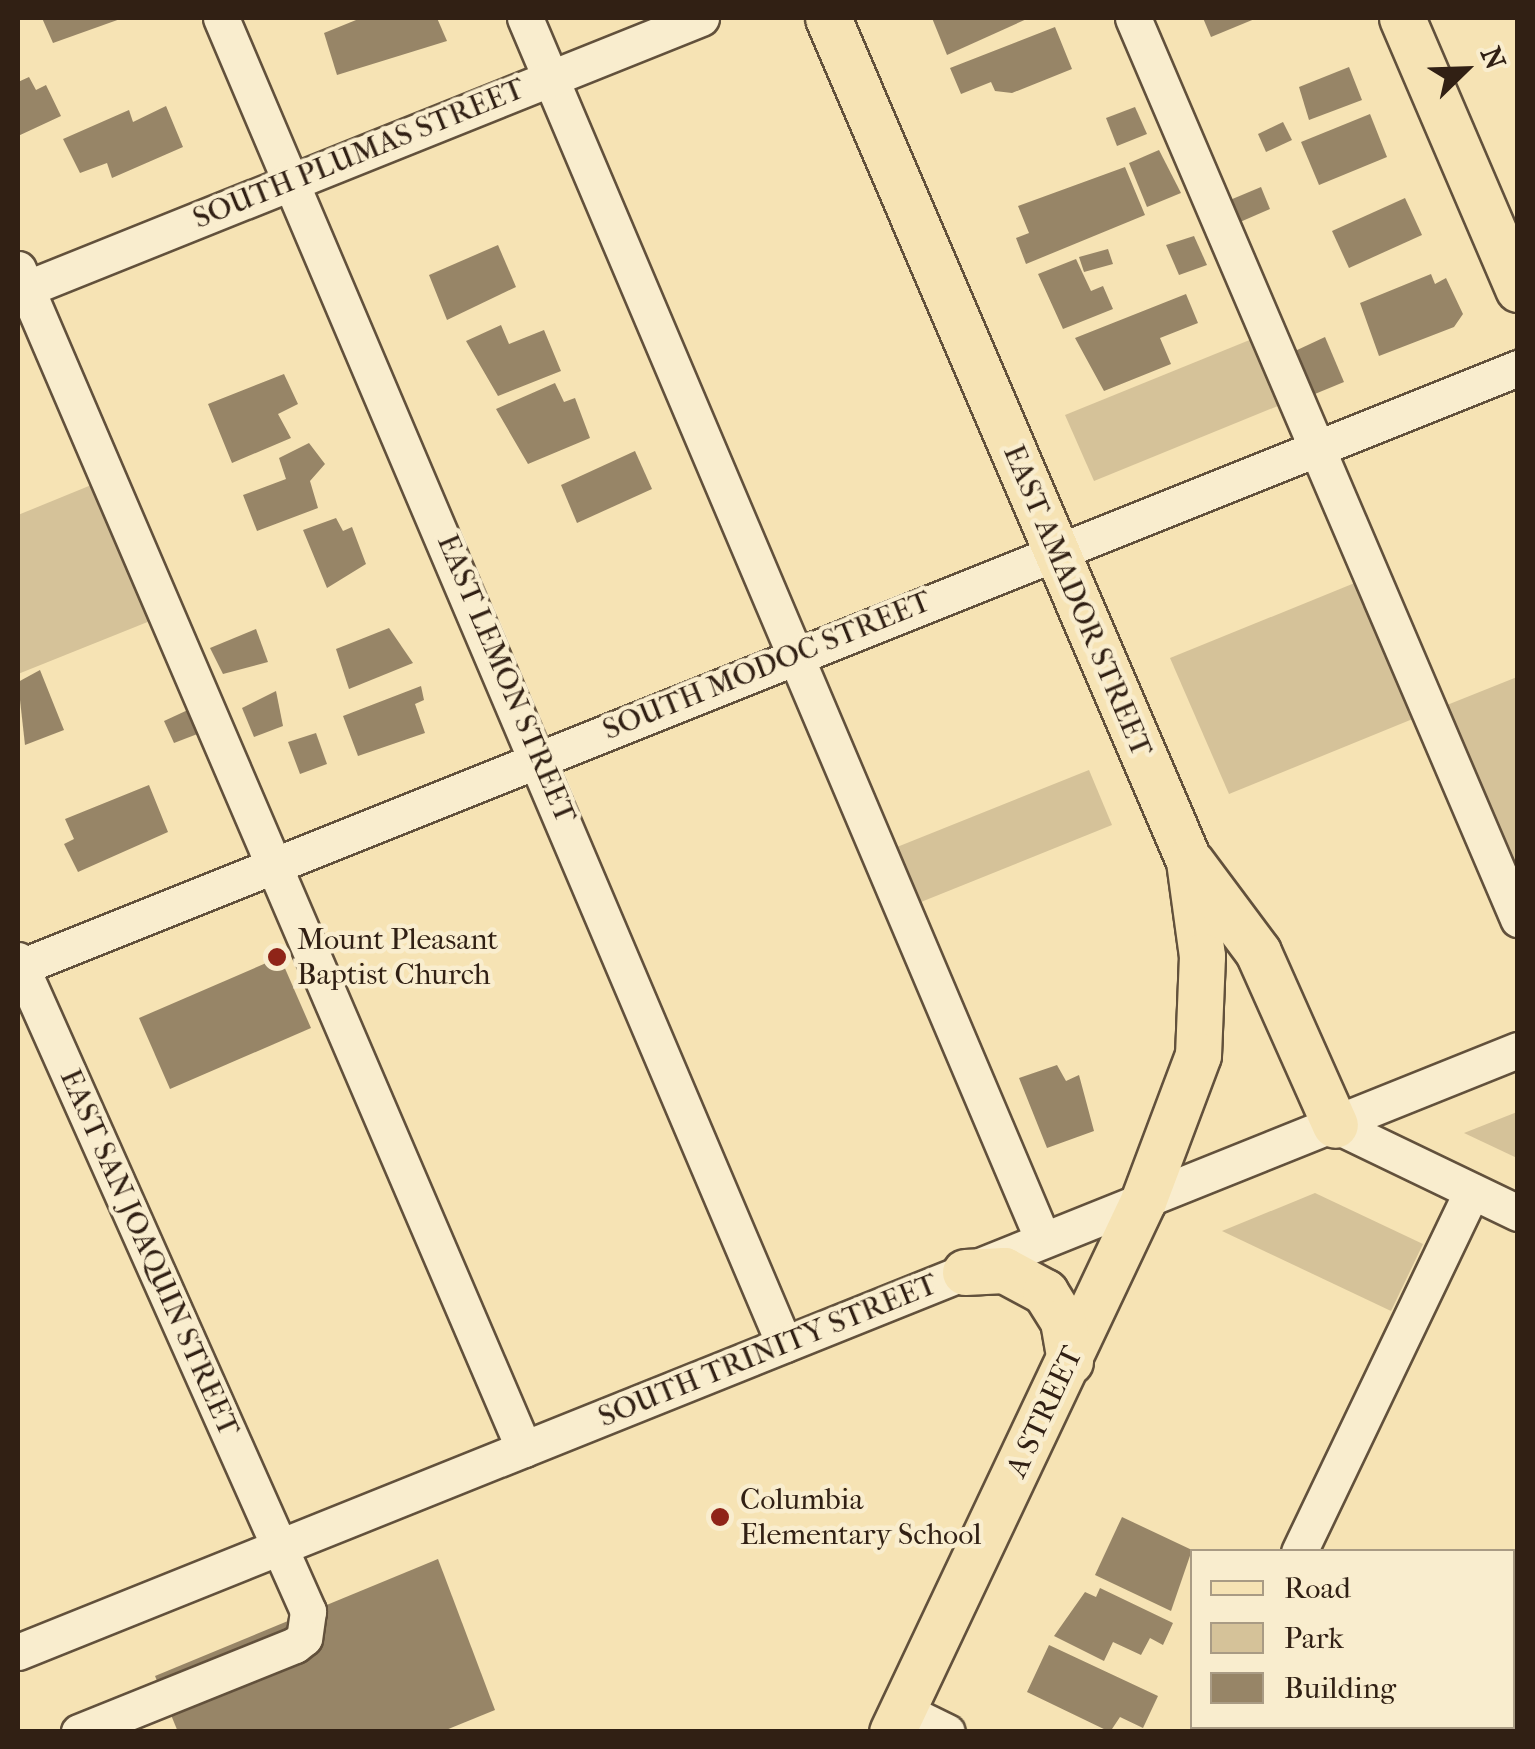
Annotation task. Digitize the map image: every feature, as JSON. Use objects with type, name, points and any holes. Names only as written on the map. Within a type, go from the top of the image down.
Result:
[{"type":"main road","name":"EAST AMADOR STREET","points":[[828,18],[1189,861],[1202,956],[1198,1056],[1143,1201]]},
{"type":"main road","points":[[1402,18],[1518,289]]},
{"type":"main road","points":[[1189,861],[1258,952],[1336,1125]]},
{"type":"main road","name":"A STREET","points":[[897,1721],[1143,1201]]},
{"type":"main road","points":[[965,1272],[1004,1270],[1045,1292],[1064,1321],[1070,1360]]},
{"type":"street","name":"EAST LEMON STREET","points":[[221,18],[540,758],[784,1344]]},
{"type":"street","points":[[525,18],[1043,1240]]},
{"type":"street","name":"SOUTH PLUMAS STREET","points":[[20,283],[294,180],[702,18]]},
{"type":"street","points":[[1133,18],[1518,919]]},
{"type":"street","points":[[20,283],[524,1449]]},
{"type":"street","name":"SOUTH MODOC STREET","points":[[18,965],[1518,368]]},
{"type":"street","name":"EAST SAN JOAQUIN STREET","points":[[18,965],[308,1612],[304,1638],[79,1732]]},
{"type":"street","name":"SOUTH TRINITY STREET","points":[[18,1652],[1518,1050]]},
{"type":"street","points":[[1336,1125],[1518,1213]]},
{"type":"street","points":[[1300,1549],[1472,1191]]},
{"type":"street","points":[[897,1721],[947,1732]]},
{"type":"green space","points":[[1257,337],[1285,403],[1094,481],[1065,415]]},
{"type":"green space","points":[[106,479],[165,615],[18,674],[18,515]]},
{"type":"green space","points":[[1362,580],[1420,716],[1229,794],[1170,658]]},
{"type":"green space","points":[[1517,677],[1517,876],[1442,707]]},
{"type":"green space","points":[[1089,770],[1112,825],[921,902],[897,847]]},
{"type":"green space","points":[[1517,1112],[1517,1158],[1464,1133]]},
{"type":"green space","points":[[1315,1193],[1423,1244],[1391,1311],[1222,1231]]},
{"type":"building","points":[[42,18],[123,18],[53,43]]},
{"type":"building","points":[[361,18],[437,18],[447,41],[337,75],[324,33]]},
{"type":"building","points":[[932,18],[1029,18],[947,55]]},
{"type":"building","points":[[1203,18],[1257,18],[1211,37]]},
{"type":"building","points":[[1055,27],[1072,69],[1012,93],[995,91],[991,82],[961,94],[950,68]]},
{"type":"building","points":[[1349,67],[1362,100],[1309,120],[1299,87]]},
{"type":"building","points":[[29,77],[36,90],[46,85],[61,116],[18,136],[18,82]]},
{"type":"building","points":[[166,106],[183,147],[112,178],[107,163],[80,173],[63,139],[129,110],[133,122]]},
{"type":"building","points":[[1135,107],[1147,134],[1117,146],[1106,118]]},
{"type":"building","points":[[1370,114],[1387,157],[1319,185],[1301,142]]},
{"type":"building","points":[[1283,122],[1292,140],[1266,152],[1258,134]]},
{"type":"building","points":[[1159,150],[1181,193],[1147,207],[1129,163]]},
{"type":"building","points":[[1125,167],[1145,215],[1026,264],[1016,238],[1029,233],[1018,206]]},
{"type":"building","points":[[1261,187],[1270,209],[1240,222],[1230,200]]},
{"type":"building","points":[[1405,198],[1422,235],[1349,268],[1332,231]]},
{"type":"building","points":[[1194,236],[1207,265],[1179,275],[1166,245]]},
{"type":"building","points":[[498,245],[516,287],[447,320],[429,275]]},
{"type":"building","points":[[1108,249],[1113,264],[1084,272],[1079,257]]},
{"type":"building","points":[[1076,259],[1091,291],[1103,286],[1113,309],[1063,329],[1038,274]]},
{"type":"building","points":[[1431,274],[1435,284],[1446,278],[1463,314],[1454,327],[1379,356],[1360,303]]},
{"type":"building","points":[[1186,294],[1198,323],[1160,338],[1171,364],[1104,391],[1075,338]]},
{"type":"building","points":[[501,325],[509,344],[544,330],[561,371],[498,396],[466,341]]},
{"type":"building","points":[[1325,337],[1344,382],[1310,396],[1295,351]]},
{"type":"building","points":[[284,374],[298,404],[278,414],[291,438],[232,463],[208,404]]},
{"type":"building","points":[[555,383],[564,402],[575,398],[590,438],[528,464],[496,409]]},
{"type":"building","points":[[309,443],[325,464],[310,481],[318,508],[257,531],[243,495],[286,479],[279,458]]},
{"type":"building","points":[[635,451],[652,489],[577,523],[561,485]]},
{"type":"building","points":[[336,518],[343,531],[352,527],[366,564],[327,588],[303,530]]},
{"type":"building","points":[[389,628],[413,663],[349,689],[336,649]]},
{"type":"building","points":[[256,629],[268,662],[223,674],[210,648]]},
{"type":"building","points":[[40,670],[64,730],[25,745],[18,682]]},
{"type":"building","points":[[421,686],[424,700],[415,704],[425,733],[358,756],[343,716]]},
{"type":"building","points":[[276,691],[283,726],[254,737],[242,708]]},
{"type":"building","points":[[190,709],[200,733],[174,743],[164,721]]},
{"type":"building","points":[[316,733],[327,764],[300,774],[288,742]]},
{"type":"building","points":[[149,785],[168,832],[78,872],[64,844],[74,839],[65,819]]},
{"type":"building","points":[[280,957],[311,1028],[170,1089],[139,1018]]},
{"type":"building","points":[[1057,1065],[1066,1081],[1079,1075],[1094,1131],[1047,1148],[1019,1078]]},
{"type":"building","points":[[1122,1517],[1190,1549],[1171,1611],[1095,1575]]},
{"type":"building","points":[[438,1559],[495,1710],[441,1732],[178,1732],[155,1676]]},
{"type":"building","points":[[1100,1588],[1173,1623],[1163,1645],[1150,1638],[1141,1655],[1113,1642],[1104,1661],[1054,1636],[1085,1592],[1096,1597]]},
{"type":"building","points":[[1049,1645],[1158,1696],[1143,1728],[1120,1717],[1110,1732],[1027,1692]]},
{"type":"place","name":"Mount Pleasant Baptist Church","points":[[277,957]]},
{"type":"place","name":"Columbia Elementary School","points":[[720,1517]]}]
